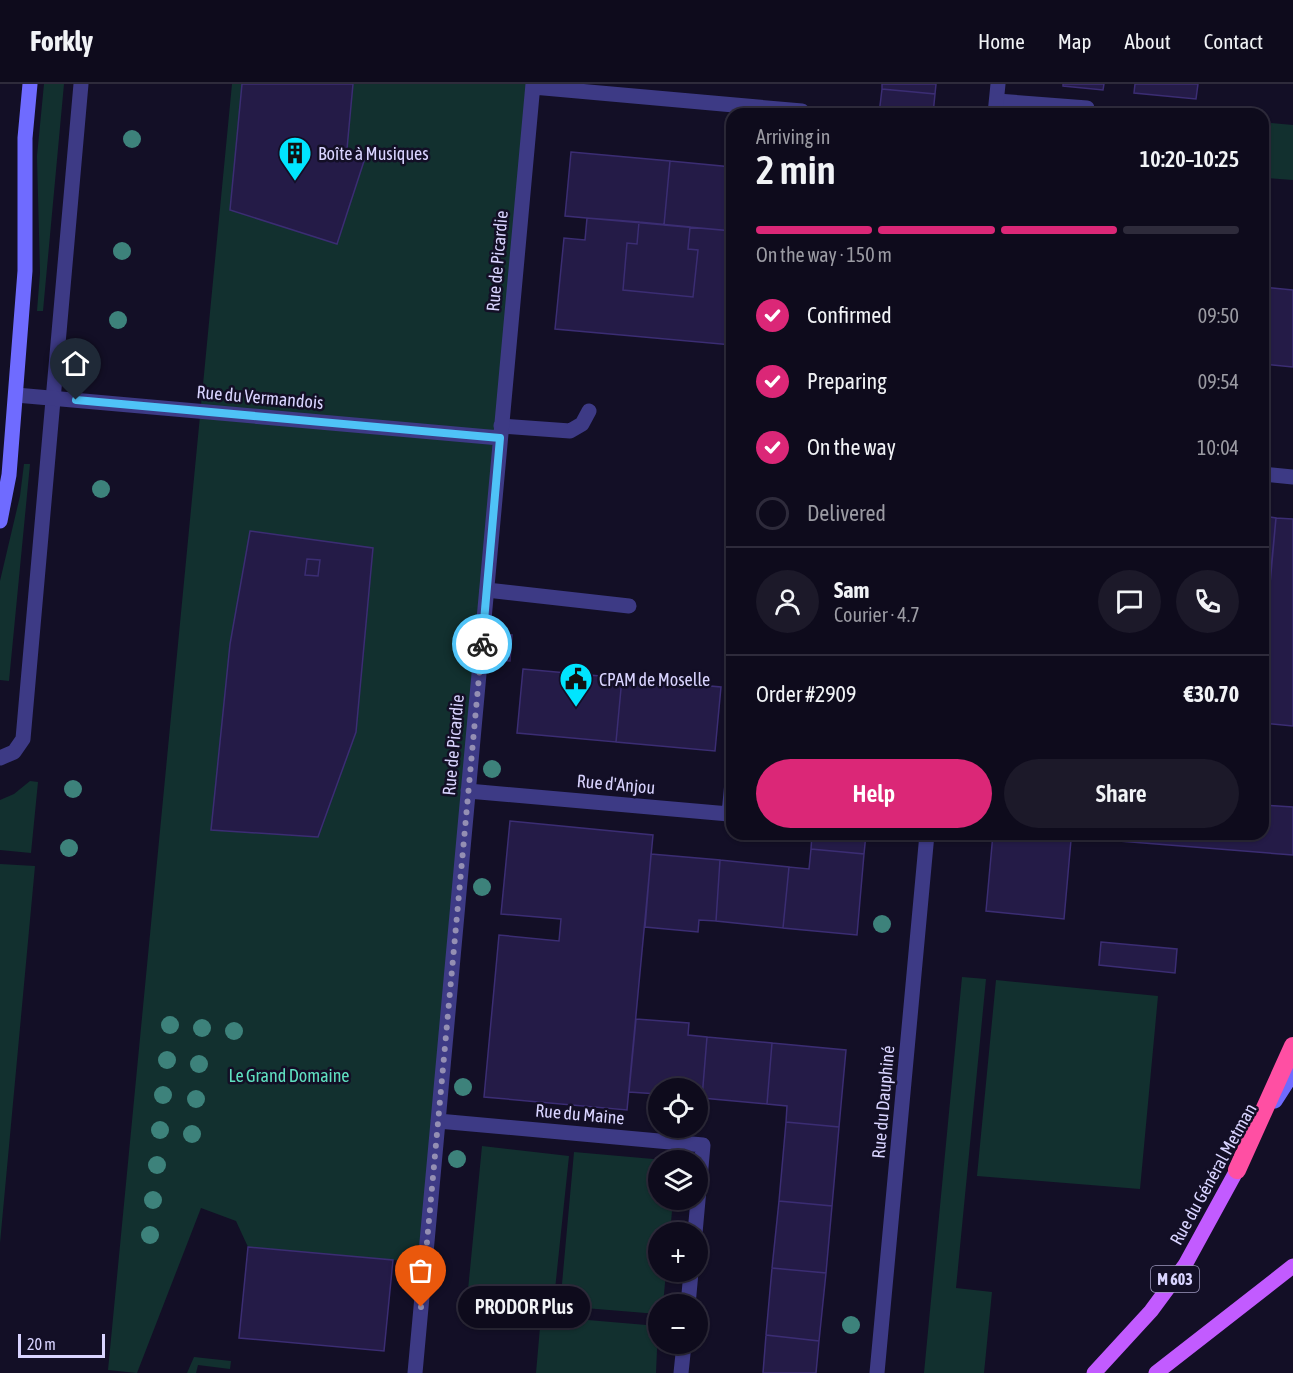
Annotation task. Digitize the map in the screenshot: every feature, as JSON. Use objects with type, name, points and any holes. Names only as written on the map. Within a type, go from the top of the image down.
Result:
[{"type":"highway","name":"M 603","points":[[1237,1170],[1293,1046]]},
{"type":"main road","name":"Rue du Général Metman","points":[[1094,1373],[1151,1311],[1180,1273],[1237,1170]]},
{"type":"main road","points":[[1156,1373],[1293,1266]]},
{"type":"street","points":[[0,521],[9,475],[25,271],[25,138],[30,84]]},
{"type":"street","points":[[0,759],[14,752],[23,739],[81,84]]},
{"type":"street","points":[[998,84],[996,107],[1087,108]]},
{"type":"street","points":[[533,85],[771,108]]},
{"type":"street","name":"Rue de Picardie","points":[[415,1373],[533,85]]},
{"type":"street","name":"Rue du Vermandois","points":[[16,395],[501,432],[570,431],[582,424],[589,411]]},
{"type":"street","points":[[1269,475],[1293,477]]},
{"type":"street","points":[[487,590],[630,606]]},
{"type":"street","name":"Rue d'Anjou","points":[[468,791],[726,814]]},
{"type":"street","name":"Rue du Dauphiné","points":[[877,1373],[926,840]]},
{"type":"street","name":"Rue du Général Metman","points":[[1237,1170],[1293,1073]]},
{"type":"street","name":"Rue du Maine","points":[[438,1121],[703,1145],[695,1222]]},
{"type":"street","points":[[681,1373],[683,1354]]},
{"type":"green space","points":[[44,84],[64,84],[43,311],[37,311],[40,273],[37,156]]},
{"type":"green space","name":"Le Grand Domaine","points":[[232,84],[533,84],[425,1263],[248,1247],[236,1221],[201,1208],[137,1373],[108,1370]]},
{"type":"green space","points":[[1271,123],[1293,125],[1293,180],[1269,178]]},
{"type":"green space","points":[[24,464],[30,464],[9,681],[0,680],[0,581],[20,496]]},
{"type":"green space","points":[[30,781],[38,782],[31,853],[0,850],[0,800],[14,794]]},
{"type":"green space","points":[[0,864],[35,866],[0,1243]]},
{"type":"green space","points":[[962,977],[986,979],[956,1288],[992,1292],[984,1373],[924,1373]]},
{"type":"green space","points":[[996,980],[1158,996],[1140,1189],[977,1176]]},
{"type":"green space","points":[[482,1146],[569,1156],[554,1299],[468,1290]]},
{"type":"green space","points":[[574,1152],[648,1159],[648,1210],[672,1210],[671,1222],[648,1222],[648,1282],[665,1282],[664,1294],[648,1294],[648,1313],[560,1306]]},
{"type":"green space","points":[[541,1316],[648,1325],[648,1354],[657,1354],[656,1373],[536,1373]]},
{"type":"green space","points":[[194,1357],[231,1361],[230,1369],[198,1365],[196,1373],[187,1373]]},
{"type":"building","name":"Boîte à Musiques","points":[[242,84],[353,84],[347,149],[366,155],[337,244],[230,210]]},
{"type":"building","points":[[882,84],[936,84],[935,94],[882,89]]},
{"type":"building","points":[[1063,84],[1104,84],[1103,90],[1063,86]]},
{"type":"building","points":[[1135,84],[1198,84],[1196,99],[1134,93]]},
{"type":"building","points":[[882,89],[935,94],[934,108],[880,108]]},
{"type":"building","points":[[571,152],[670,161],[664,225],[565,216]]},
{"type":"building","points":[[670,161],[726,166],[726,230],[664,225]]},
{"type":"building","points":[[587,218],[639,222],[637,244],[627,243],[623,290],[693,297],[698,250],[688,249],[690,227],[726,230],[726,344],[555,329],[564,238],[585,240]]},
{"type":"building","points":[[639,222],[690,227],[688,249],[698,250],[693,297],[623,290],[627,243],[637,244]]},
{"type":"building","points":[[1269,288],[1293,290],[1293,367],[1269,365]]},
{"type":"building","points":[[1269,517],[1276,518],[1269,595]]},
{"type":"building","points":[[1276,518],[1293,519],[1293,726],[1269,724],[1269,590]]},
{"type":"building","points":[[250,531],[373,548],[356,732],[318,837],[211,830],[230,644]]},
{"type":"building","points":[[307,559],[320,560],[318,576],[305,575]]},
{"type":"building","points":[[501,634],[512,635],[510,661],[499,660]]},
{"type":"building","points":[[523,669],[622,678],[616,742],[517,733]]},
{"type":"building","points":[[622,678],[721,687],[715,751],[616,742]]},
{"type":"building","points":[[1269,805],[1293,807],[1293,855],[1106,840],[1269,840]]},
{"type":"building","points":[[510,821],[653,835],[627,1110],[484,1097],[499,935],[559,941],[561,919],[501,914]]},
{"type":"building","points":[[812,840],[865,840],[864,854],[811,849]]},
{"type":"building","points":[[992,840],[1071,840],[1064,919],[986,911]]},
{"type":"building","points":[[811,849],[864,854],[857,935],[783,928],[789,867],[809,869]]},
{"type":"building","points":[[651,854],[720,860],[716,921],[699,920],[698,932],[645,927]]},
{"type":"building","points":[[720,860],[789,867],[783,928],[716,921]]},
{"type":"building","points":[[1101,942],[1177,949],[1175,973],[1099,965]]},
{"type":"building","points":[[636,1019],[689,1023],[688,1035],[707,1037],[704,1078],[648,1078],[648,1093],[629,1092]]},
{"type":"building","points":[[707,1037],[772,1043],[767,1104],[708,1099],[708,1078],[704,1078]]},
{"type":"building","points":[[772,1043],[846,1050],[839,1127],[786,1122],[787,1106],[767,1104]]},
{"type":"building","points":[[786,1122],[839,1127],[832,1206],[779,1201]]},
{"type":"building","points":[[779,1201],[832,1206],[826,1273],[772,1268]]},
{"type":"building","points":[[248,1247],[393,1260],[384,1351],[239,1338]]},
{"type":"building","points":[[772,1268],[826,1273],[819,1341],[766,1335]]},
{"type":"building","points":[[766,1335],[819,1341],[816,1373],[763,1373]]},
{"type":"way so far","points":[[421,1307],[482,644]]},
{"type":"place","name":"Boîte à Musiques","points":[[295,182]]},
{"type":"place","name":"CPAM de Moselle","points":[[576,708]]},
{"type":"place","name":"PRODOR Plus","points":[[421,1307]]},
{"type":"route","points":[[76,400],[500,438],[482,644]]}]
